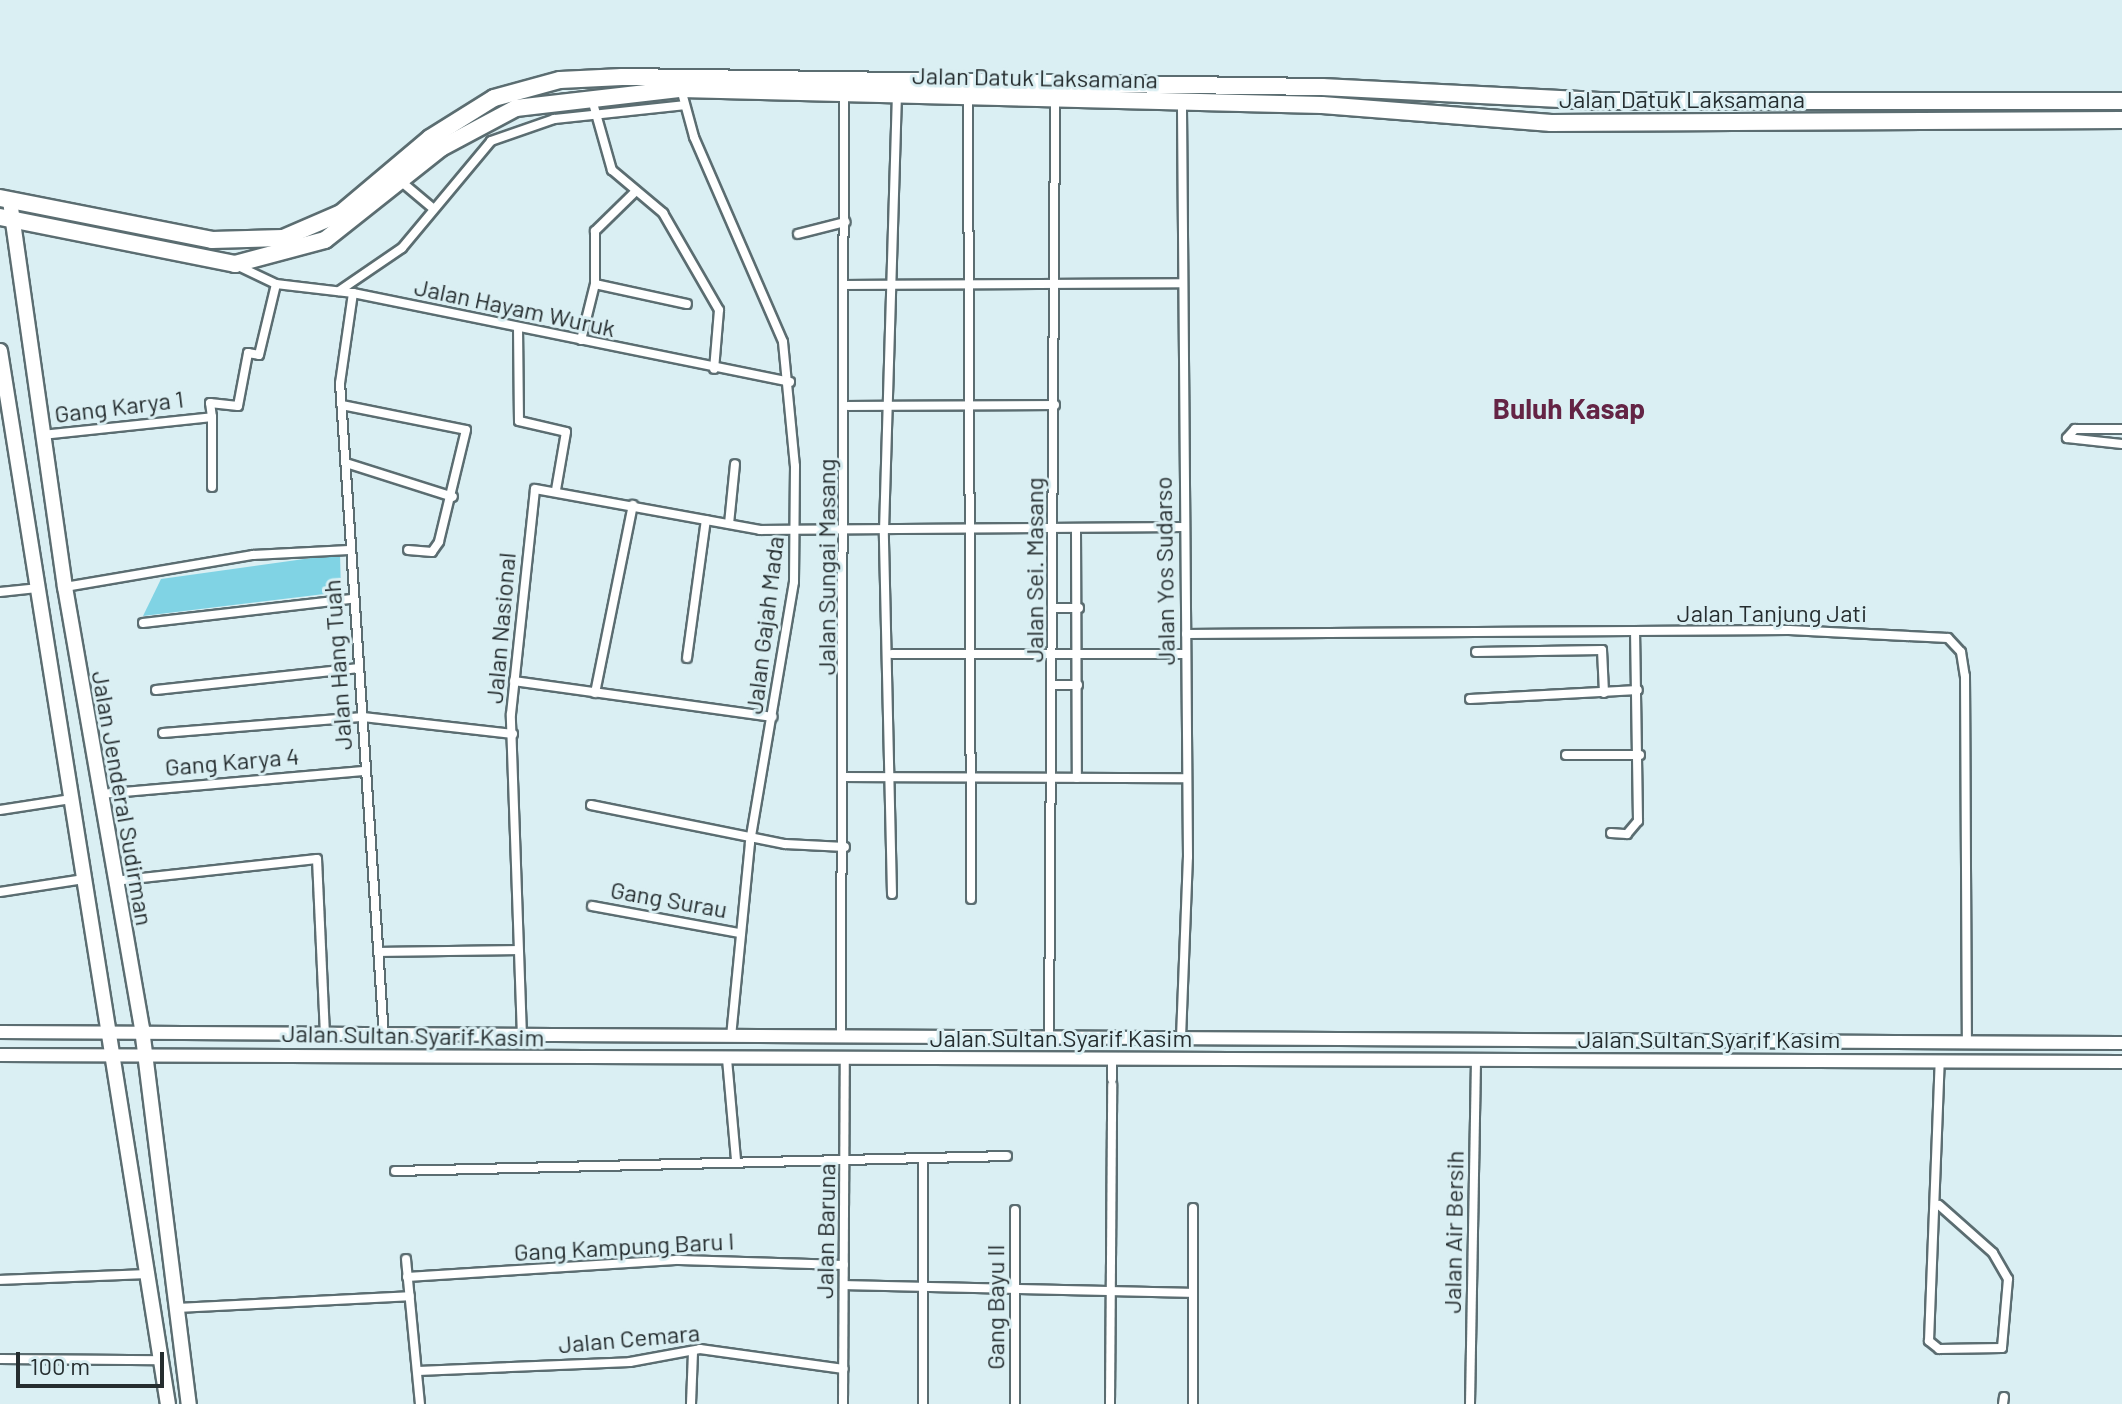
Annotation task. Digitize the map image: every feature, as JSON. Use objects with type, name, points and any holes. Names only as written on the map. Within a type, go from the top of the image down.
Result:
[{"type":"highway","name":"Jalan Datuk Laksamana","points":[[5,199],[212,240],[283,238],[341,213],[451,122],[494,98],[560,80],[622,85],[920,80],[1322,96],[1600,101],[2122,101]]},
{"type":"highway","points":[[919,97],[920,80]]},
{"type":"highway","name":"Jalan Datuk Laksamana","points":[[6,218],[235,264],[325,240],[404,184],[467,131],[562,98],[591,95],[622,85],[682,97],[919,97],[1182,104],[1322,96],[1551,123],[2122,120]]},
{"type":"main road","name":"Jalan Jenderal Sudirman","points":[[5,199],[113,881],[142,1029],[174,1308],[189,1404]]},
{"type":"main road","name":"Jalan Jenderal Sudirman","points":[[0,351],[84,879],[114,1030],[168,1404]]},
{"type":"main road","points":[[44,635],[72,631]]},
{"type":"street","points":[[591,95],[593,115],[607,160],[636,191],[663,213],[719,310],[714,369]]},
{"type":"street","name":"Jalan Sungai Masang","points":[[841,1038],[845,847],[843,533],[848,406],[844,96]]},
{"type":"street","points":[[338,292],[402,248],[431,207],[491,141],[565,118],[682,97]]},
{"type":"street","name":"Jalan Gajah Mada","points":[[682,97],[770,301],[790,382],[796,531],[773,717],[751,835],[730,1040]]},
{"type":"street","points":[[562,98],[565,118]]},
{"type":"street","points":[[892,894],[892,654],[884,531],[897,99]]},
{"type":"street","points":[[968,100],[968,406],[973,531],[971,899]]},
{"type":"street","name":"Jalan Sei. Masang","points":[[1049,1038],[1055,685],[1055,102]]},
{"type":"street","name":"Jalan Yos Sudarso","points":[[1181,1038],[1186,778],[1182,527],[1182,104]]},
{"type":"street","points":[[404,184],[431,207]]},
{"type":"street","points":[[581,340],[595,284],[595,231],[636,191]]},
{"type":"street","points":[[798,234],[845,222]]},
{"type":"street","name":"Jalan Hayam Wuruk","points":[[235,264],[276,284],[353,293],[714,369],[790,382]]},
{"type":"street","points":[[846,285],[1056,287],[1181,283]]},
{"type":"street","name":"Gang Karya 1","points":[[42,435],[212,417],[210,403],[239,405],[248,353],[259,355],[276,284]]},
{"type":"street","points":[[595,284],[687,304]]},
{"type":"street","name":"Jalan Hang Tuah","points":[[353,293],[342,348],[342,405],[352,599],[384,1036]]},
{"type":"street","points":[[518,327],[519,421],[566,432],[556,490],[729,524],[796,531],[843,533],[1182,527]]},
{"type":"street","points":[[342,405],[465,429],[453,497],[435,549],[408,550]]},
{"type":"street","points":[[848,406],[1055,405]]},
{"type":"street","points":[[212,417],[212,487]]},
{"type":"street","points":[[2122,429],[2075,429],[2067,438],[2122,444]]},
{"type":"street","points":[[346,463],[453,497]]},
{"type":"street","points":[[729,524],[735,464]]},
{"type":"street","name":"Jalan Nasional","points":[[523,1038],[518,950],[514,681],[531,500],[535,489],[556,490]]},
{"type":"street","points":[[595,693],[633,505]]},
{"type":"street","points":[[687,658],[706,520]]},
{"type":"street","points":[[1076,530],[1080,654],[1077,778]]},
{"type":"street","points":[[65,587],[253,555],[349,550]]},
{"type":"street","points":[[0,592],[37,588]]},
{"type":"street","points":[[143,623],[352,599]]},
{"type":"street","points":[[1055,608],[1079,608]]},
{"type":"street","points":[[1611,833],[1627,834],[1638,821],[1640,755],[1635,633]]},
{"type":"street","name":"Jalan Tanjung Jati","points":[[1186,634],[1911,633],[1954,642],[1965,676],[1967,1043]]},
{"type":"street","points":[[1476,652],[1602,650],[1604,693]]},
{"type":"street","points":[[892,654],[1184,654]]},
{"type":"street","points":[[156,690],[357,668]]},
{"type":"street","points":[[514,681],[773,717]]},
{"type":"street","points":[[1055,685],[1078,685]]},
{"type":"street","points":[[1470,699],[1638,690]]},
{"type":"street","points":[[163,733],[363,717],[513,734]]},
{"type":"street","points":[[1566,755],[1640,755]]},
{"type":"street","name":"Gang Karya 4","points":[[101,794],[366,771]]},
{"type":"street","points":[[845,777],[1186,778]]},
{"type":"street","points":[[0,810],[71,799]]},
{"type":"street","points":[[591,805],[751,835],[845,847]]},
{"type":"street","points":[[113,881],[317,859],[325,1035]]},
{"type":"street","points":[[0,892],[84,879]]},
{"type":"street","name":"Gang Surau","points":[[592,906],[739,933]]},
{"type":"street","points":[[379,952],[518,950]]},
{"type":"street","name":"Jalan Sultan Syarif Kasim","points":[[0,1032],[142,1029],[325,1035],[730,1040],[1181,1038],[1598,1043],[2122,1043]]},
{"type":"street","points":[[1598,1043],[1598,1060]]},
{"type":"street","name":"Jalan Sultan Syarif Kasim","points":[[0,1055],[144,1053],[1112,1061],[2122,1062]]},
{"type":"street","points":[[727,1059],[736,1160]]},
{"type":"street","name":"Jalan Baruna","points":[[843,1404],[845,1059]]},
{"type":"street","points":[[1110,1404],[1112,1061]]},
{"type":"street","name":"Jalan Air Bersih","points":[[1470,1404],[1476,1061]]},
{"type":"street","points":[[1939,1205],[1993,1253],[2008,1279],[2002,1348],[1930,1345],[1927,1259],[1939,1205],[1940,1061]]},
{"type":"street","points":[[395,1171],[736,1160],[1007,1156]]},
{"type":"street","points":[[923,1159],[923,1404]]},
{"type":"street","points":[[1193,1208],[1193,1404]]},
{"type":"street","name":"Gang Bayu II","points":[[1015,1210],[1015,1404]]},
{"type":"street","points":[[406,1259],[420,1404]]},
{"type":"street","name":"Gang Kampung Baru I","points":[[407,1277],[679,1260],[844,1265]]},
{"type":"street","points":[[0,1280],[150,1274]]},
{"type":"street","points":[[845,1285],[1193,1293]]},
{"type":"street","points":[[174,1308],[410,1296]]},
{"type":"street","points":[[691,1404],[693,1352]]},
{"type":"street","name":"Jalan Cemara","points":[[418,1371],[693,1352],[844,1369]]},
{"type":"street","points":[[0,1359],[162,1360]]},
{"type":"shaded area","points":[[340,554],[341,592],[143,616],[161,579]]},
{"type":"district","name":"Buluh Kasap","points":[[1569,408]]}]
